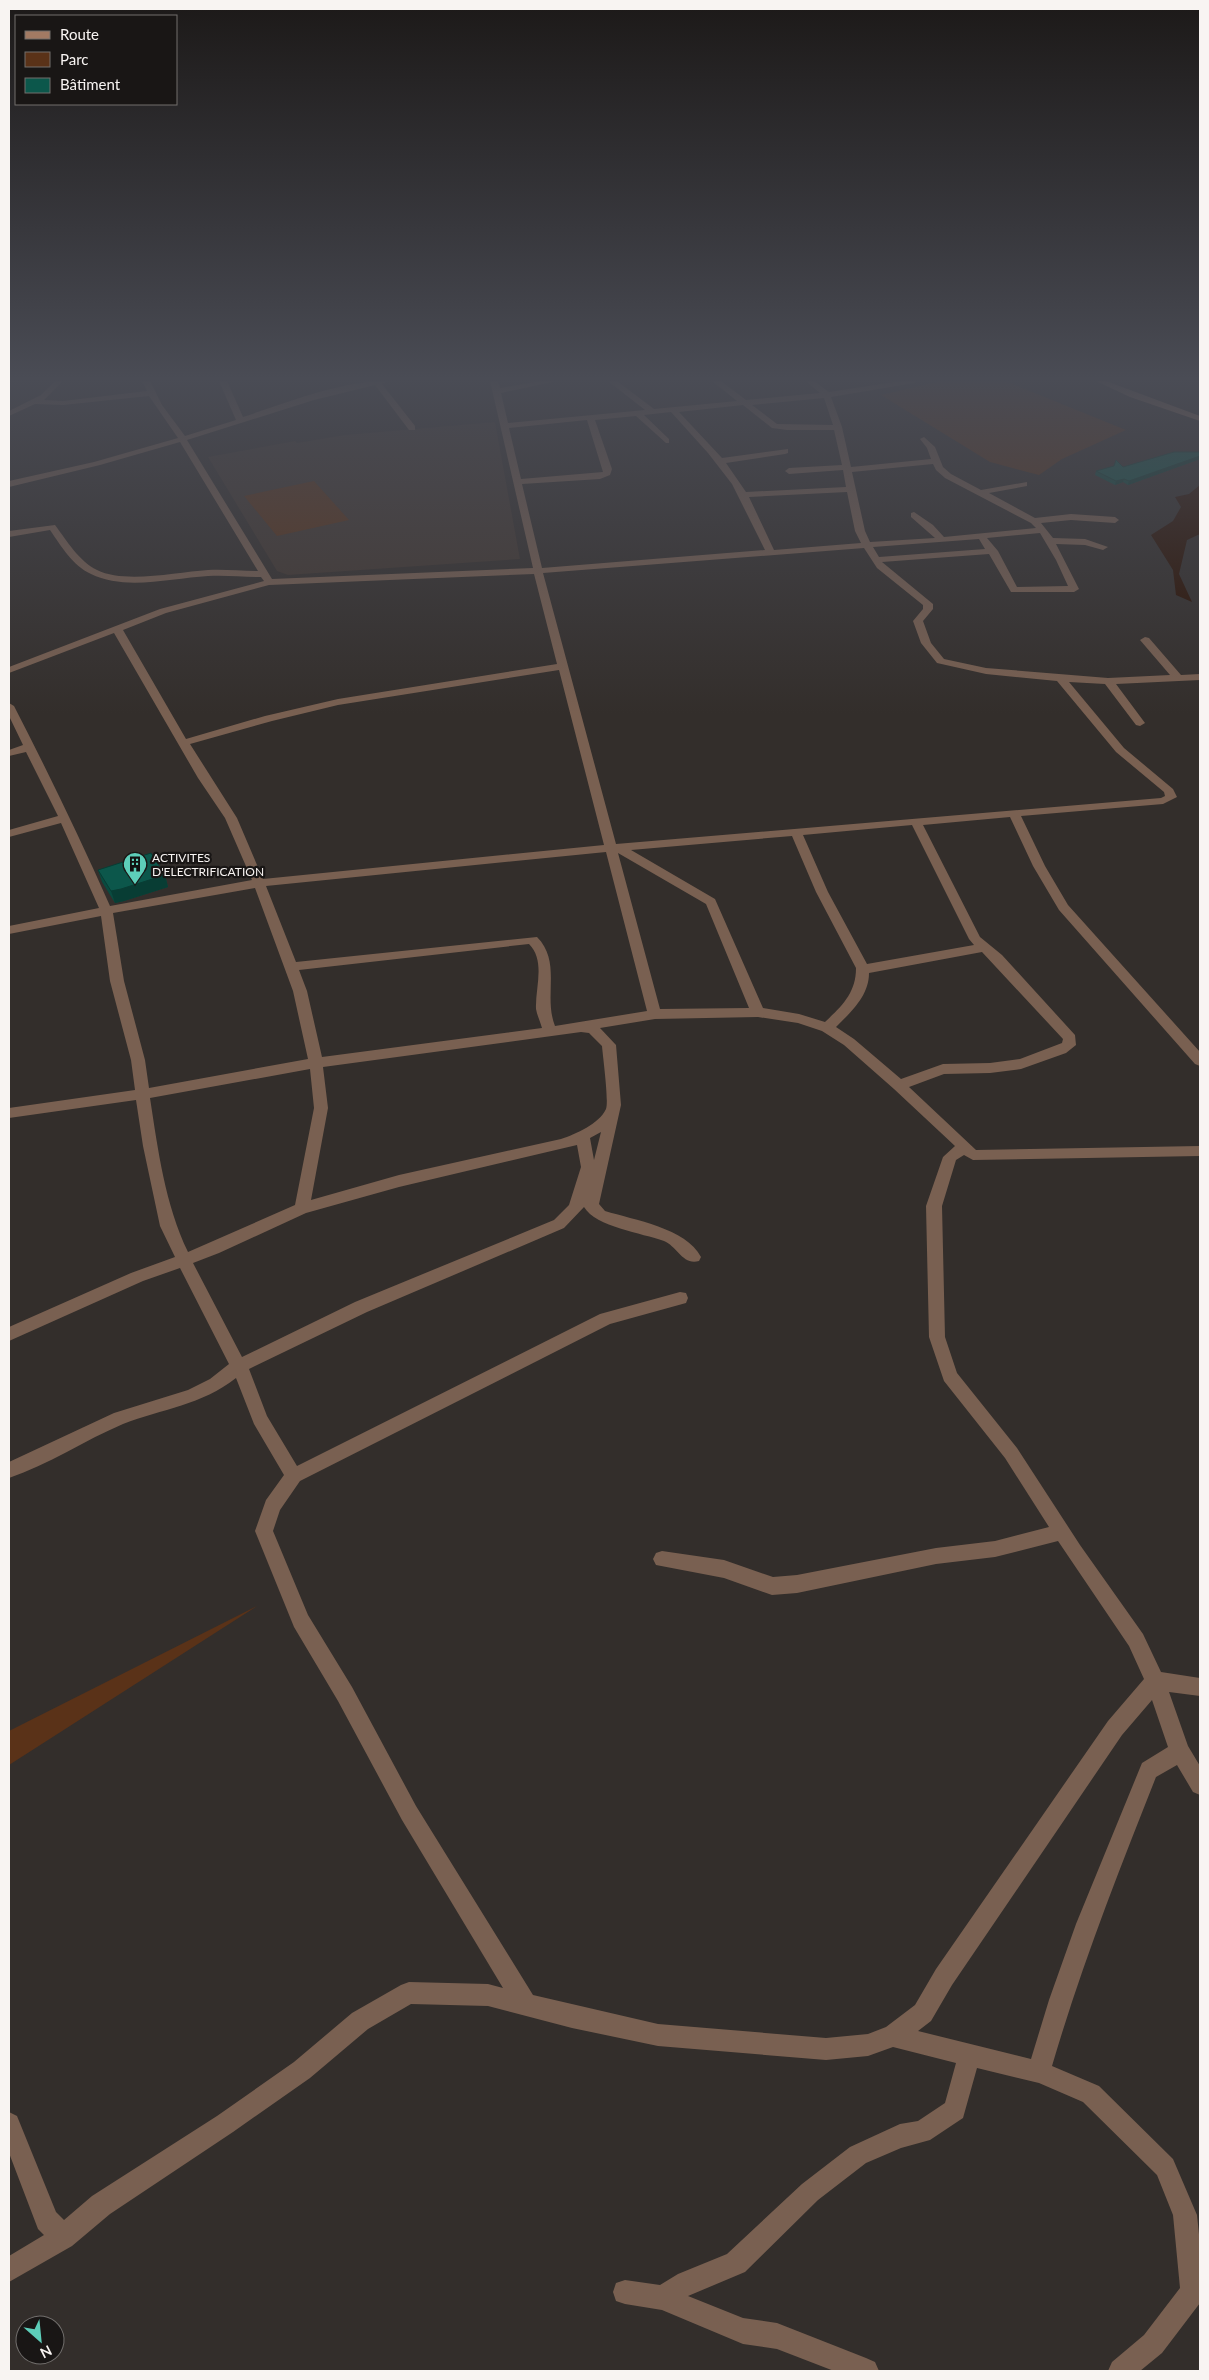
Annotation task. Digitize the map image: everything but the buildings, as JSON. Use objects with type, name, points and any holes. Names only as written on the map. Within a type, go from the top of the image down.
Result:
[{"type":"street","points":[[215,492],[267,578]]},
{"type":"street","points":[[518,492],[563,666],[614,848],[656,1014]]},
{"type":"street","points":[[742,492],[770,551]]},
{"type":"street","points":[[744,495],[796,492]]},
{"type":"street","points":[[852,492],[860,531],[878,563],[928,604],[928,609],[918,621],[920,633],[936,657],[941,661],[986,671],[1108,681],[1200,677]]},
{"type":"street","points":[[982,492],[1034,521],[1043,530],[1061,560],[1075,587],[1074,589],[1014,590],[982,537]]},
{"type":"street","points":[[914,515],[930,527],[942,540]]},
{"type":"street","points":[[1034,521],[1071,517],[1115,520]]},
{"type":"street","points":[[9,534],[52,527],[80,562],[94,573],[104,576],[126,578],[212,573],[267,578],[538,571],[770,551],[982,537],[1043,530]]},
{"type":"street","points":[[1048,541],[1085,542],[1103,547]]},
{"type":"street","points":[[878,563],[994,554]]},
{"type":"street","points":[[9,670],[163,611],[267,578]]},
{"type":"street","points":[[117,629],[184,743],[231,818],[259,883],[300,990],[316,1063],[321,1108],[302,1208]]},
{"type":"street","points":[[1145,640],[1177,678]]},
{"type":"street","points":[[184,743],[269,718],[338,702],[563,666]]},
{"type":"street","points":[[9,930],[106,910],[259,883],[614,848],[1163,800],[1171,797],[1169,791],[1120,750],[1060,678]]},
{"type":"street","points":[[1108,681],[1140,723]]},
{"type":"street","points":[[9,706],[65,818],[106,910],[117,981],[138,1060],[150,1146],[168,1226],[198,1292],[239,1366],[260,1419],[294,1476]]},
{"type":"street","points":[[9,753],[30,748]]},
{"type":"street","points":[[1014,814],[1039,866],[1062,907],[1200,1061]]},
{"type":"street","points":[[9,834],[65,818]]},
{"type":"street","points":[[899,1085],[943,1069],[1021,1064],[1062,1050],[1069,1045],[1070,1038],[997,958],[975,939],[916,822]]},
{"type":"street","points":[[796,832],[822,892],[863,968],[864,980],[856,1000],[827,1028]]},
{"type":"street","points":[[614,848],[702,895],[711,902],[758,1012]]},
{"type":"street","points":[[291,967],[532,940],[536,943],[545,964],[542,1008],[550,1031]]},
{"type":"street","points":[[863,968],[872,969],[984,947]]},
{"type":"street","points":[[9,1114],[144,1094],[316,1063],[580,1027],[656,1014],[758,1012],[799,1019],[827,1028],[849,1042],[899,1085],[973,1155],[1200,1151]]},
{"type":"street","points":[[580,1027],[593,1029],[609,1045],[614,1105],[591,1206],[600,1215],[672,1238],[693,1257]]},
{"type":"street","points":[[9,1334],[137,1277],[214,1249],[302,1208],[399,1181],[583,1138],[601,1126],[612,1112]]},
{"type":"street","points":[[9,1470],[120,1418],[192,1396],[216,1384],[239,1366],[362,1306],[559,1224],[576,1208],[588,1167],[583,1138]]},
{"type":"street","points":[[964,1147],[950,1157],[934,1206],[937,1337],[950,1376],[1011,1453],[1062,1532],[1136,1640],[1155,1681],[1180,1751],[1200,1785]]},
{"type":"street","points":[[525,2004],[409,1812],[345,1694],[301,1621],[264,1531],[272,1506],[294,1476],[606,1319],[680,1298]]},
{"type":"street","points":[[662,1559],[724,1570],[752,1577],[772,1586],[797,1584],[936,1556],[994,1548],[1062,1532]]},
{"type":"street","points":[[1155,1681],[1200,1687]]},
{"type":"street","points":[[9,2270],[63,2237],[101,2205],[225,2124],[302,2070],[360,2021],[409,1993],[488,1994],[572,2017],[658,2035],[826,2049],[868,2045],[893,2036],[923,2013],[944,1976],[1115,1728],[1155,1681]]},
{"type":"street","points":[[1039,2072],[1060,2000],[1087,1924],[1149,1770],[1180,1751]]},
{"type":"street","points":[[893,2036],[1039,2072],[1091,2094],[1165,2167],[1185,2215],[1193,2292],[1153,2344],[1121,2371]]},
{"type":"street","points":[[662,2298],[687,2283],[736,2262],[810,2192],[858,2155],[900,2136],[922,2132],[955,2110],[969,2055]]},
{"type":"street","points":[[9,2124],[47,2220],[63,2237]]},
{"type":"street","points":[[625,2292],[662,2298],[743,2331],[776,2336],[866,2371]]},
{"type":"shaded area","points":[[229,492],[508,492],[520,559],[288,575],[277,571]]},
{"type":"shaded area","points":[[1200,492],[1200,534],[1187,540],[1179,574],[1192,602],[1176,595],[1173,570],[1151,535],[1173,521],[1181,507],[1175,497]]},
{"type":"green space","points":[[262,492],[324,492],[349,520],[277,536],[244,496]]},
{"type":"green space","points":[[257,1606],[9,1765],[9,1731]]},
{"type":"place","name":"ACTIVITES D'ELECTRIFICATION","points":[[135,885]]}]
